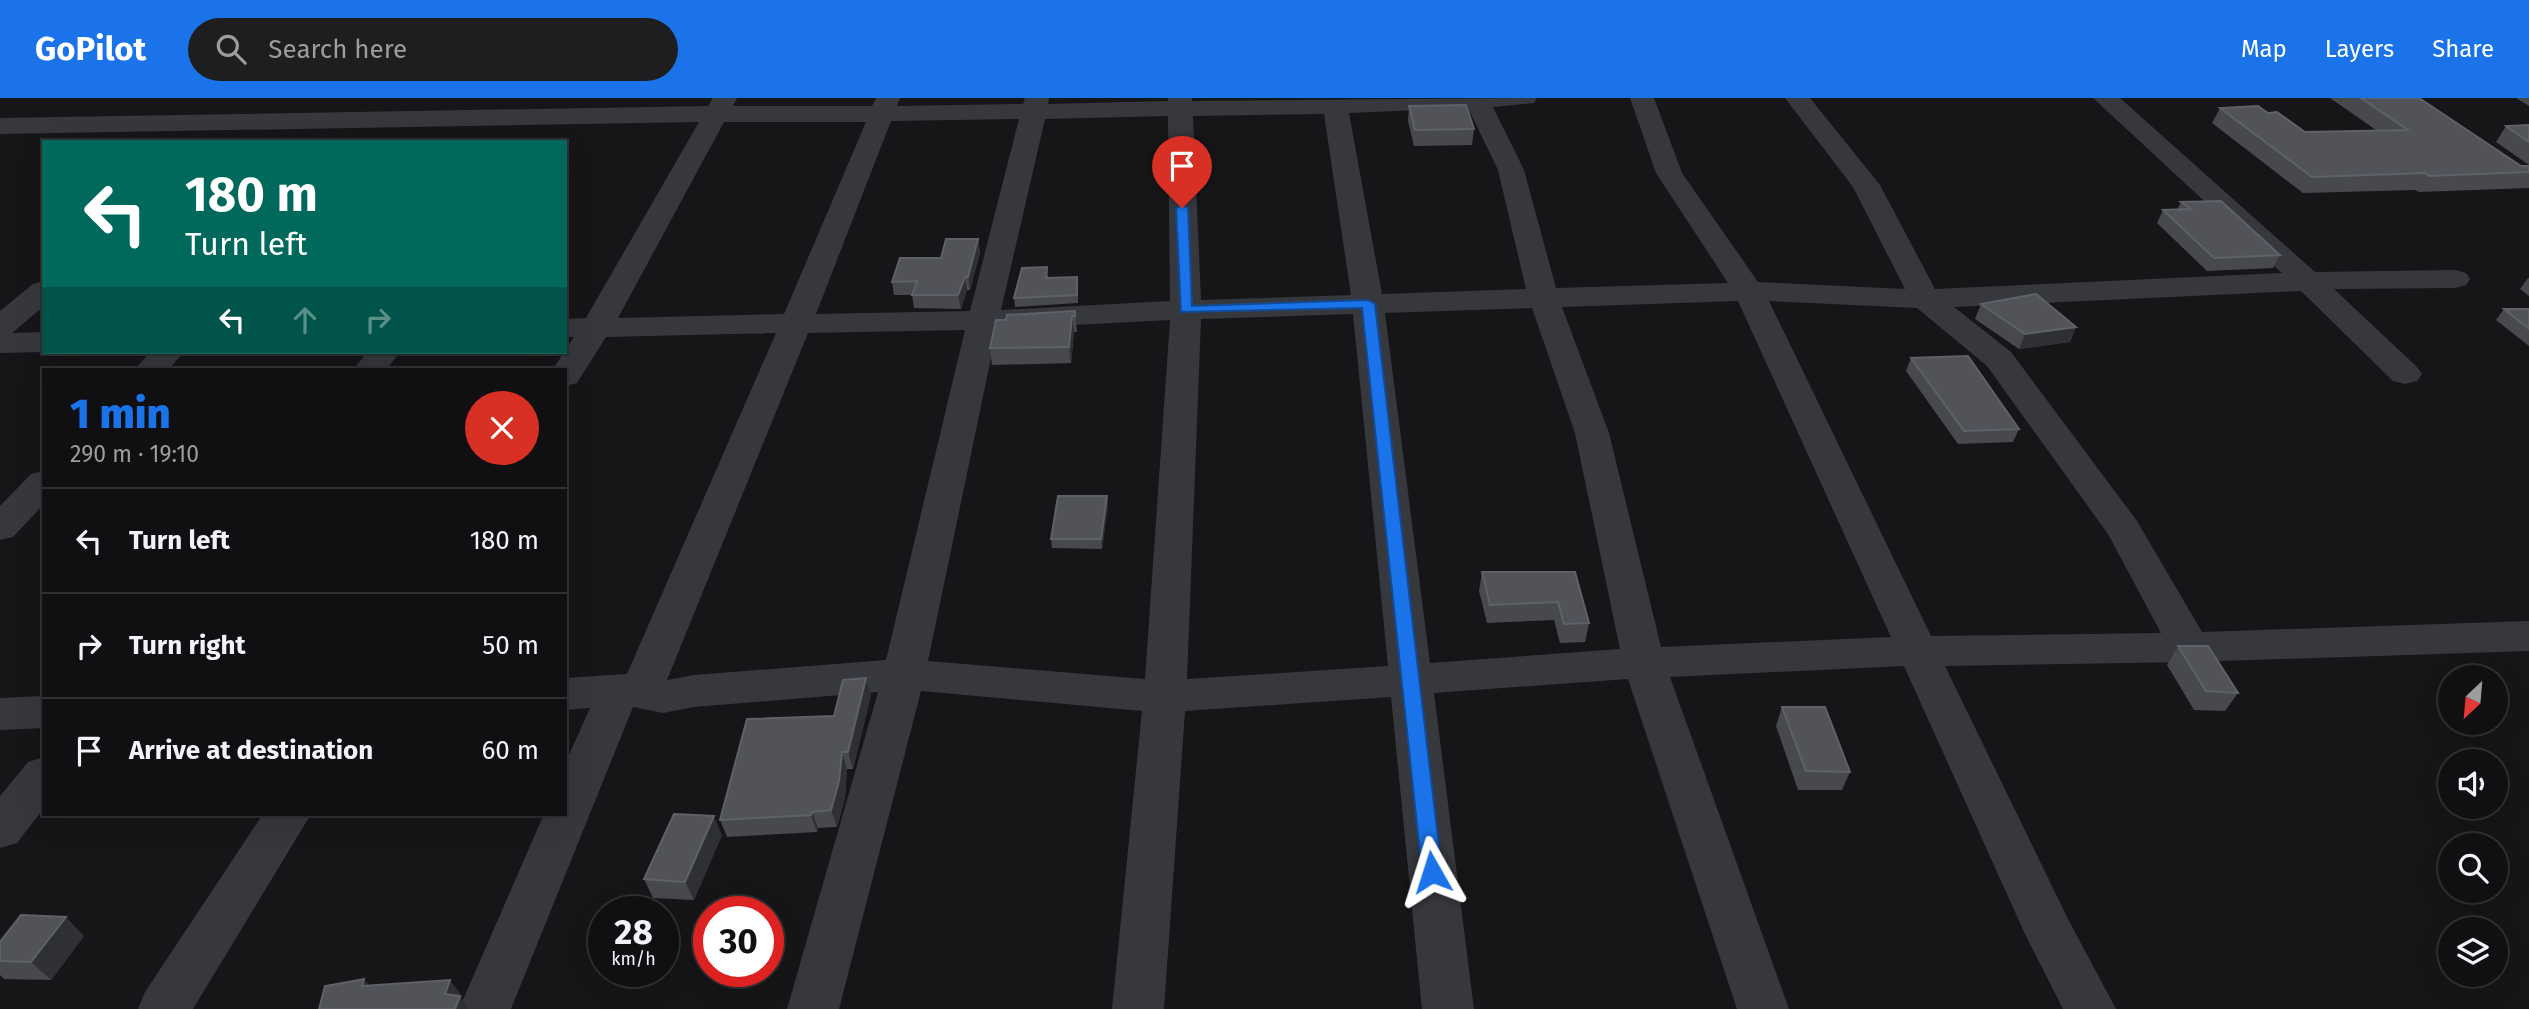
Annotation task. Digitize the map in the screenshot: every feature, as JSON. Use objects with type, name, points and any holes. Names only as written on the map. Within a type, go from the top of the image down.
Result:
[{"type":"street","points":[[389,140],[432,98]]},
{"type":"street","points":[[0,126],[412,118],[576,106],[884,106],[1525,98]]},
{"type":"street","points":[[1642,98],[1670,173],[1749,291],[1916,651],[2050,933],[2090,1009]]},
{"type":"street","points":[[1797,98],[1866,185],[1926,299],[1999,359],[2124,530],[2190,647]]},
{"type":"street","points":[[2105,98],[2309,282],[2405,374]]},
{"type":"street","points":[[1476,99],[1511,170],[1535,273],[1592,433],[1644,663],[1763,1009]]},
{"type":"street","points":[[1138,1009],[1164,697],[1186,310],[1179,102]]},
{"type":"street","points":[[1335,102],[1368,304],[1448,1009]]},
{"type":"street","points":[[813,1009],[904,674],[983,320],[1036,104]]},
{"type":"street","points":[[550,140],[576,106]]},
{"type":"street","points":[[567,373],[596,328],[720,106]]},
{"type":"street","points":[[485,1009],[796,323],[884,106]]},
{"type":"street","points":[[221,140],[244,121]]},
{"type":"street","points":[[567,328],[983,320],[1186,310],[1749,291],[1926,299],[2309,282],[2455,279]]},
{"type":"street","points":[[0,327],[42,292]]},
{"type":"street","points":[[0,343],[42,342]]},
{"type":"street","points":[[152,368],[166,354]]},
{"type":"street","points":[[371,368],[382,354]]},
{"type":"street","points":[[0,528],[42,484]]},
{"type":"street","points":[[567,694],[629,690],[663,697],[694,691],[904,674],[1164,697],[1644,663],[1916,651],[2190,647],[2529,636]]},
{"type":"street","points":[[0,714],[42,712]]},
{"type":"street","points":[[0,829],[42,777]]},
{"type":"street","points":[[164,1009],[287,816]]},
{"type":"building","points":[[2361,98],[2419,98],[2521,166],[2529,166],[2529,172],[2312,177],[2220,108],[2258,106],[2268,113],[2277,112],[2305,132],[2408,130]]},
{"type":"building","points":[[1466,105],[1474,129],[1415,130],[1409,106]]},
{"type":"building","points":[[2529,125],[2529,142],[2506,126]]},
{"type":"building","points":[[2221,201],[2280,255],[2214,258],[2163,210],[2191,209],[2181,202]]},
{"type":"building","points":[[946,239],[978,239],[968,277],[965,277],[958,295],[912,295],[917,281],[892,282],[900,258],[941,258]]},
{"type":"building","points":[[1047,267],[1046,278],[1077,277],[1077,295],[1014,298],[1022,268]]},
{"type":"building","points":[[2036,294],[2076,327],[2025,334],[1981,304]]},
{"type":"building","points":[[2504,309],[2529,309],[2529,329]]},
{"type":"building","points":[[1075,311],[1075,316],[1072,316],[1069,347],[990,348],[996,320],[1006,320],[1007,315]]},
{"type":"building","points":[[1968,356],[2019,429],[1964,431],[1911,358]]},
{"type":"building","points":[[1058,496],[1107,496],[1101,539],[1051,539]]},
{"type":"building","points":[[1482,572],[1575,572],[1589,623],[1564,624],[1558,602],[1490,605]]},
{"type":"building","points":[[2178,646],[2208,646],[2238,693],[2206,691]]},
{"type":"building","points":[[866,678],[848,752],[842,752],[839,781],[831,810],[812,812],[811,815],[720,820],[747,719],[834,716],[843,680]]},
{"type":"building","points":[[1782,707],[1825,707],[1850,772],[1806,771]]},
{"type":"building","points":[[674,814],[714,816],[685,882],[644,879]]},
{"type":"building","points":[[21,915],[66,917],[31,962],[0,961],[0,942]]},
{"type":"building","points":[[364,979],[362,986],[450,980],[445,994],[460,996],[455,1009],[319,1009],[325,986]]},
{"type":"route","points":[[1182,208],[1186,310],[1368,304],[1432,872]]}]
